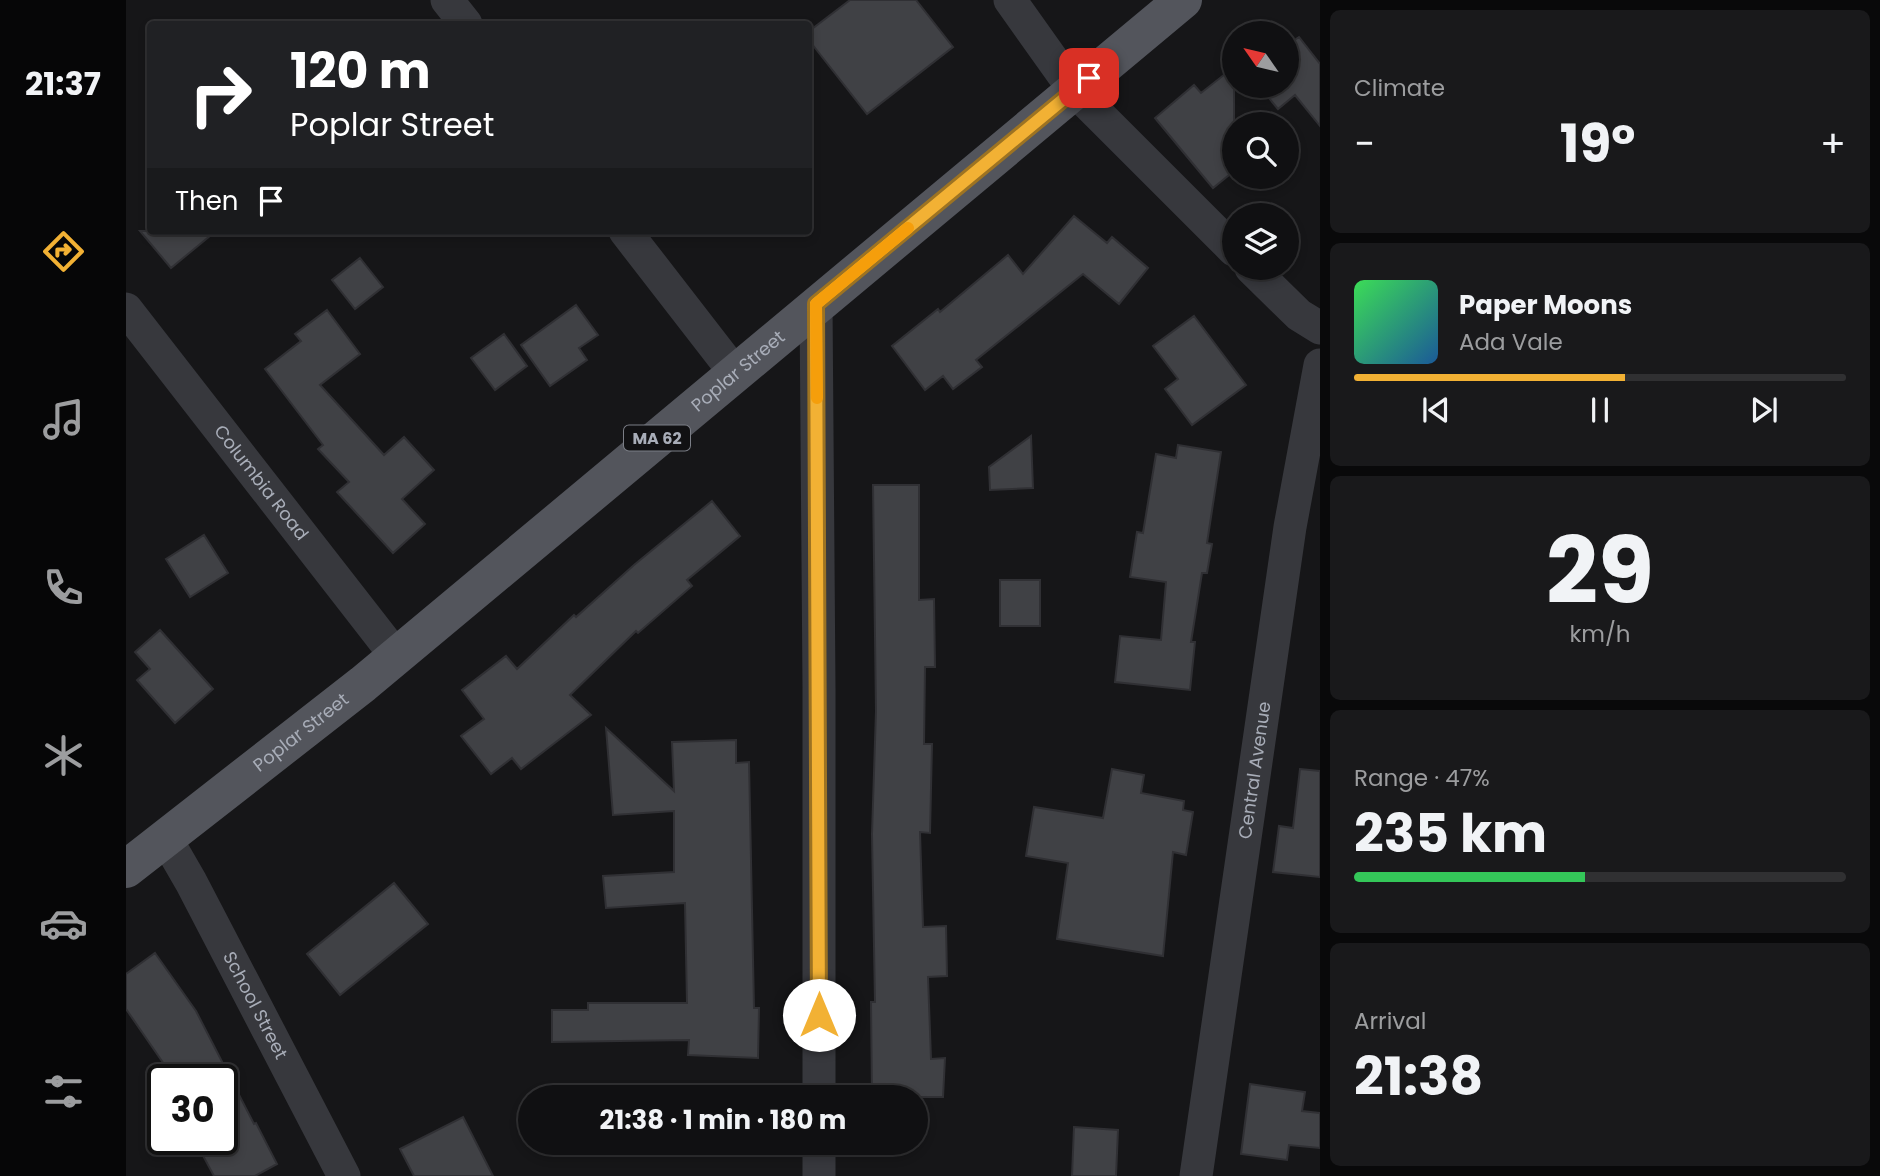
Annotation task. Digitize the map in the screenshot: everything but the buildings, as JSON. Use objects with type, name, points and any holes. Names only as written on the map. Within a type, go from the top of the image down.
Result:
[{"type":"main road","name":"Poplar Street","points":[[126,869],[396,656],[1183,0]]},
{"type":"street","points":[[447,0],[464,21]]},
{"type":"street","points":[[1010,0],[1074,90],[1222,238]]},
{"type":"street","points":[[628,235],[735,373]]},
{"type":"street","points":[[1263,280],[1299,315],[1320,328]]},
{"type":"street","points":[[816,304],[819,1085]]},
{"type":"street","name":"Columbia Road","points":[[126,309],[396,656]]},
{"type":"street","name":"Central Avenue","points":[[1196,1176],[1287,552],[1320,365]]},
{"type":"street","name":"School Street","points":[[165,837],[344,1176]]},
{"type":"street","points":[[819,1155],[819,1176]]},
{"type":"slow traffic","points":[[817,398],[816,304],[908,228]]},
{"type":"route","points":[[819,1015],[816,304],[1089,78]]}]
